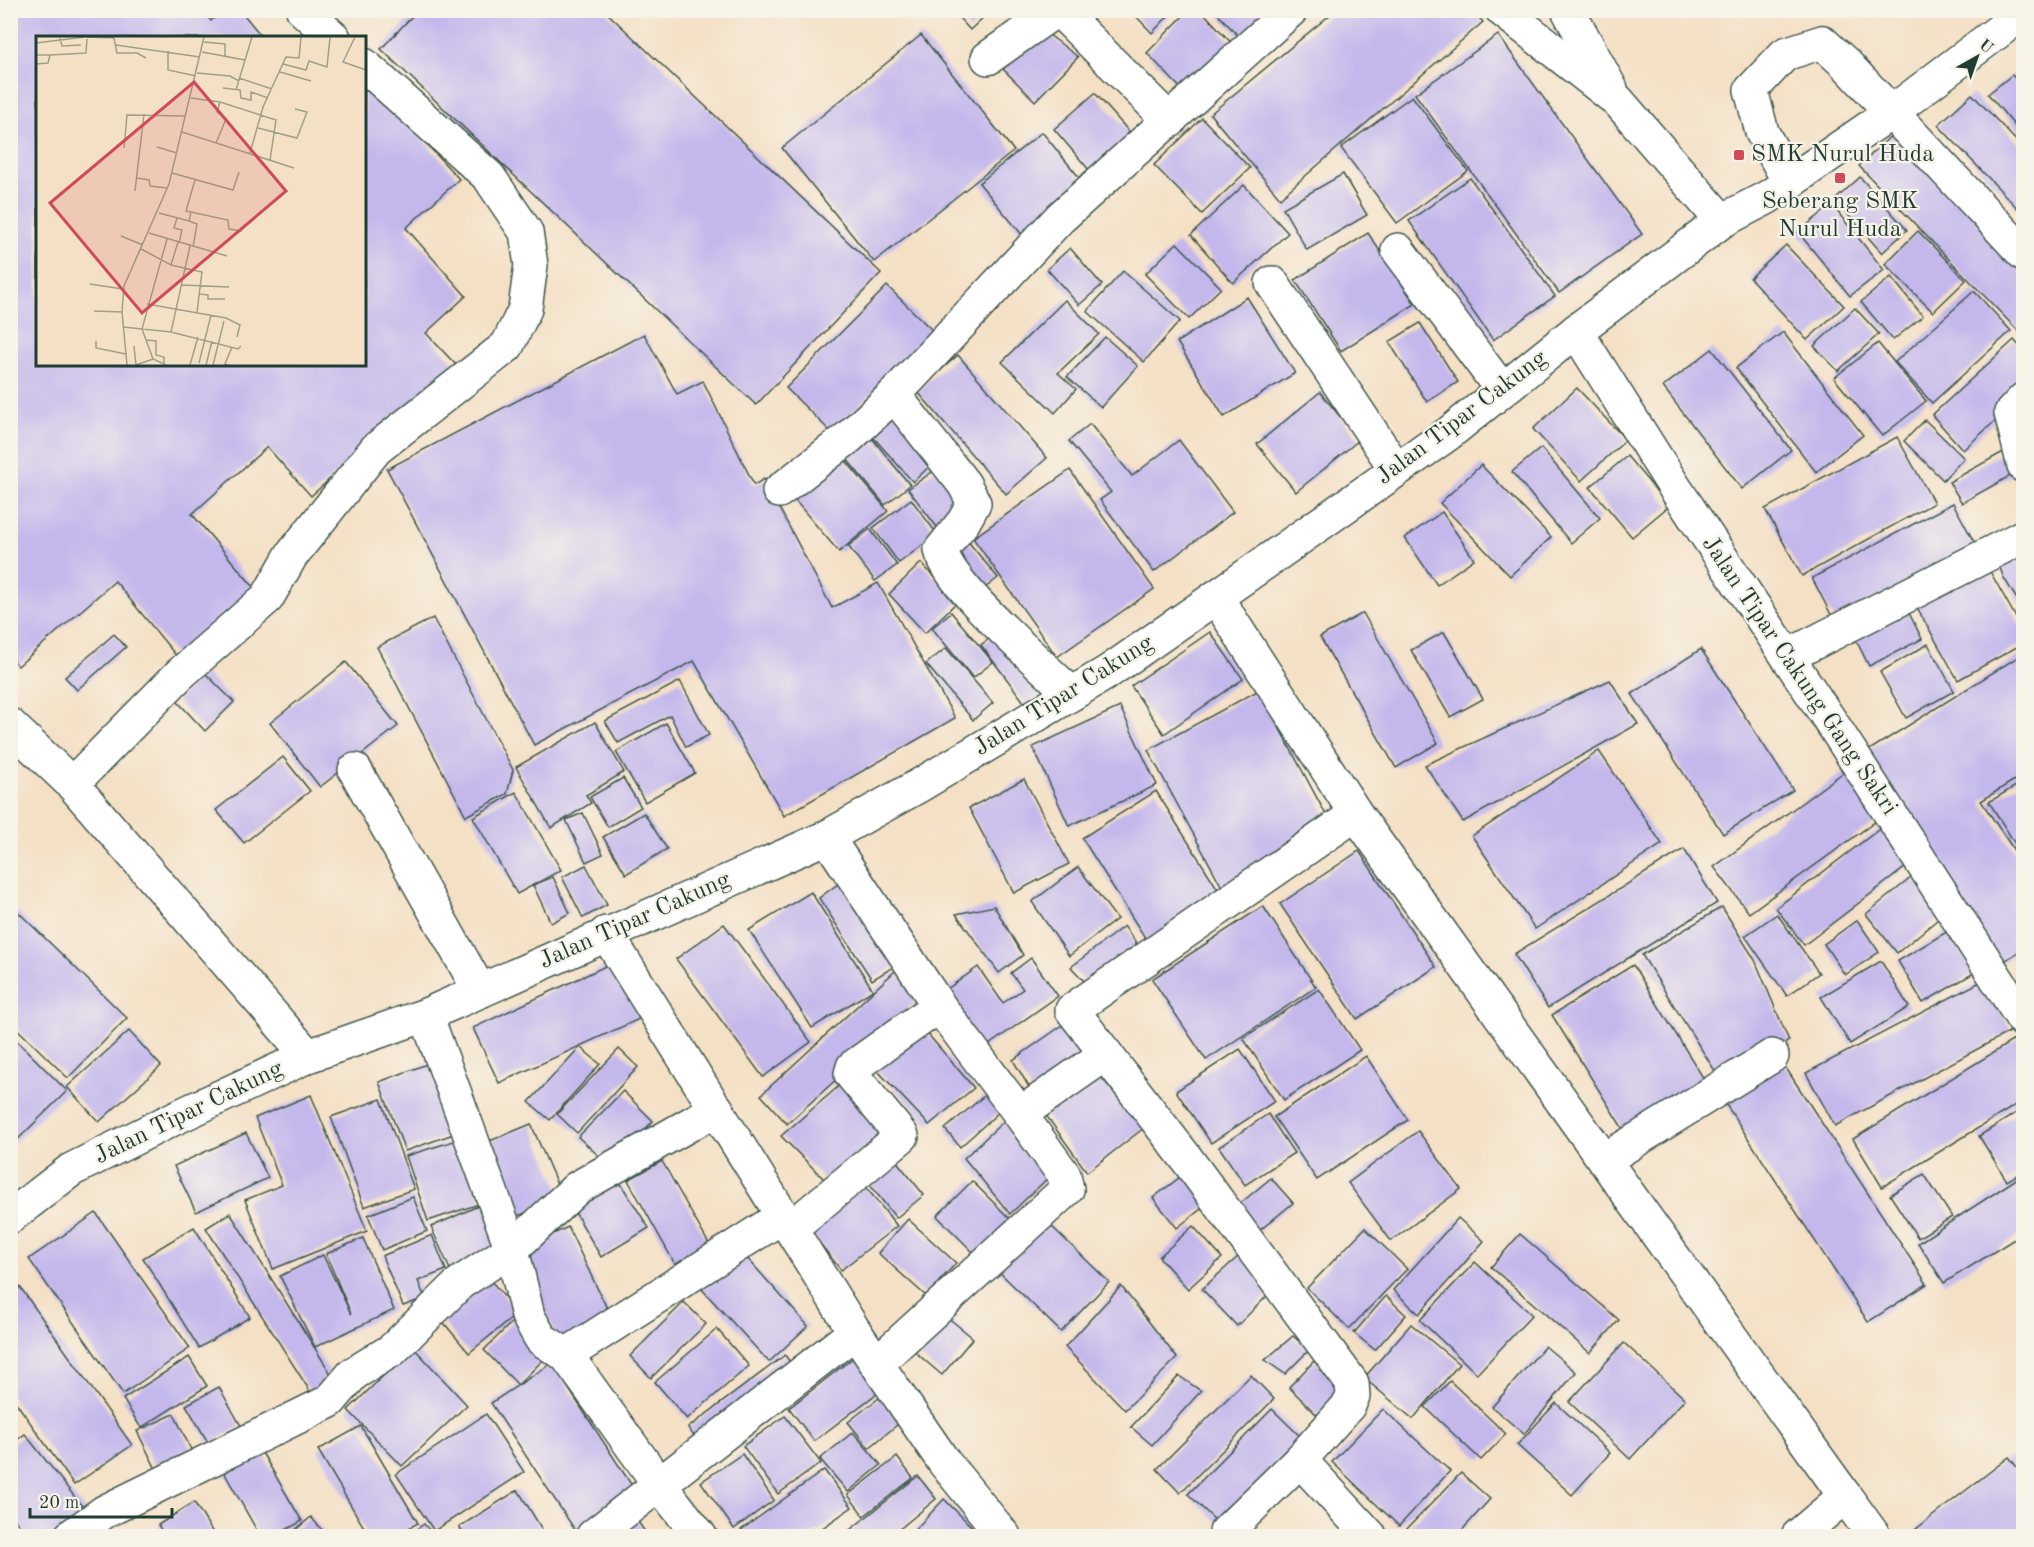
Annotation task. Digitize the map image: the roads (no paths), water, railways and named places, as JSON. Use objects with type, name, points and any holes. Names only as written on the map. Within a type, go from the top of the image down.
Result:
[{"type":"street","points":[[303,10],[332,36]]},
{"type":"street","points":[[988,58],[1058,10],[1170,121]]},
{"type":"street","points":[[779,491],[849,437],[894,395],[1060,218],[1292,10]]},
{"type":"street","points":[[1502,10],[1618,101],[1722,221]]},
{"type":"street","points":[[1568,10],[1618,101]]},
{"type":"street","name":"Jalan Tipar Cakung","points":[[10,1217],[71,1170],[308,1056],[426,1014],[480,991],[606,933],[827,837],[912,790],[1108,672],[1216,597],[1448,434],[1576,331],[1722,221],[1767,197],[1892,112],[2024,12]]},
{"type":"street","points":[[1789,182],[1762,132],[1751,90],[1785,54],[1822,42],[1847,64],[2024,255]]},
{"type":"street","points":[[72,783],[180,674],[267,598],[291,556],[376,449],[507,346],[525,309],[531,265],[526,232],[489,177],[366,67]]},
{"type":"street","points":[[1398,250],[1502,390]]},
{"type":"street","points":[[1272,283],[1396,469]]},
{"type":"street","name":"Jalan Tipar Cakung Gang Sakri","points":[[1576,331],[1674,489],[1788,656],[2012,974],[2024,1021]]},
{"type":"street","points":[[894,395],[964,484],[974,503],[964,521],[941,550],[944,561],[963,588],[1071,694]]},
{"type":"street","points":[[2024,399],[2011,413],[2024,466]]},
{"type":"street","points":[[1788,656],[2024,536]]},
{"type":"street","points":[[1216,597],[1356,814],[1874,1536]]},
{"type":"street","points":[[10,725],[72,783],[308,1056]]},
{"type":"street","points":[[356,770],[480,991]]},
{"type":"street","points":[[1226,1532],[1300,1460],[1349,1405],[1353,1396],[1352,1383],[1186,1158],[1072,1010],[1356,814]]},
{"type":"street","points":[[827,837],[939,1006],[1064,1175],[1067,1189],[877,1363]]},
{"type":"street","points":[[606,933],[855,1332],[944,1462],[1004,1536]]},
{"type":"street","points":[[566,1355],[787,1222],[902,1136],[851,1074],[853,1067],[939,1006]]},
{"type":"street","points":[[426,1014],[512,1249],[528,1316],[536,1334],[566,1355],[659,1484],[700,1536]]},
{"type":"street","points":[[1020,1114],[1106,1054]]},
{"type":"street","points":[[1604,1160],[1772,1056]]},
{"type":"street","points":[[71,1536],[112,1524],[330,1401],[353,1374],[392,1350],[460,1283],[512,1249],[577,1188],[717,1109]]},
{"type":"street","points":[[593,1536],[855,1332]]},
{"type":"street","points":[[1300,1460],[1370,1536]]},
{"type":"street","points":[[1798,1536],[1845,1496]]},
{"type":"place","name":"SMK Nurul Huda","points":[[1739,155]]},
{"type":"place","name":"Seberang SMK Nurul Huda","points":[[1840,178]]}]
